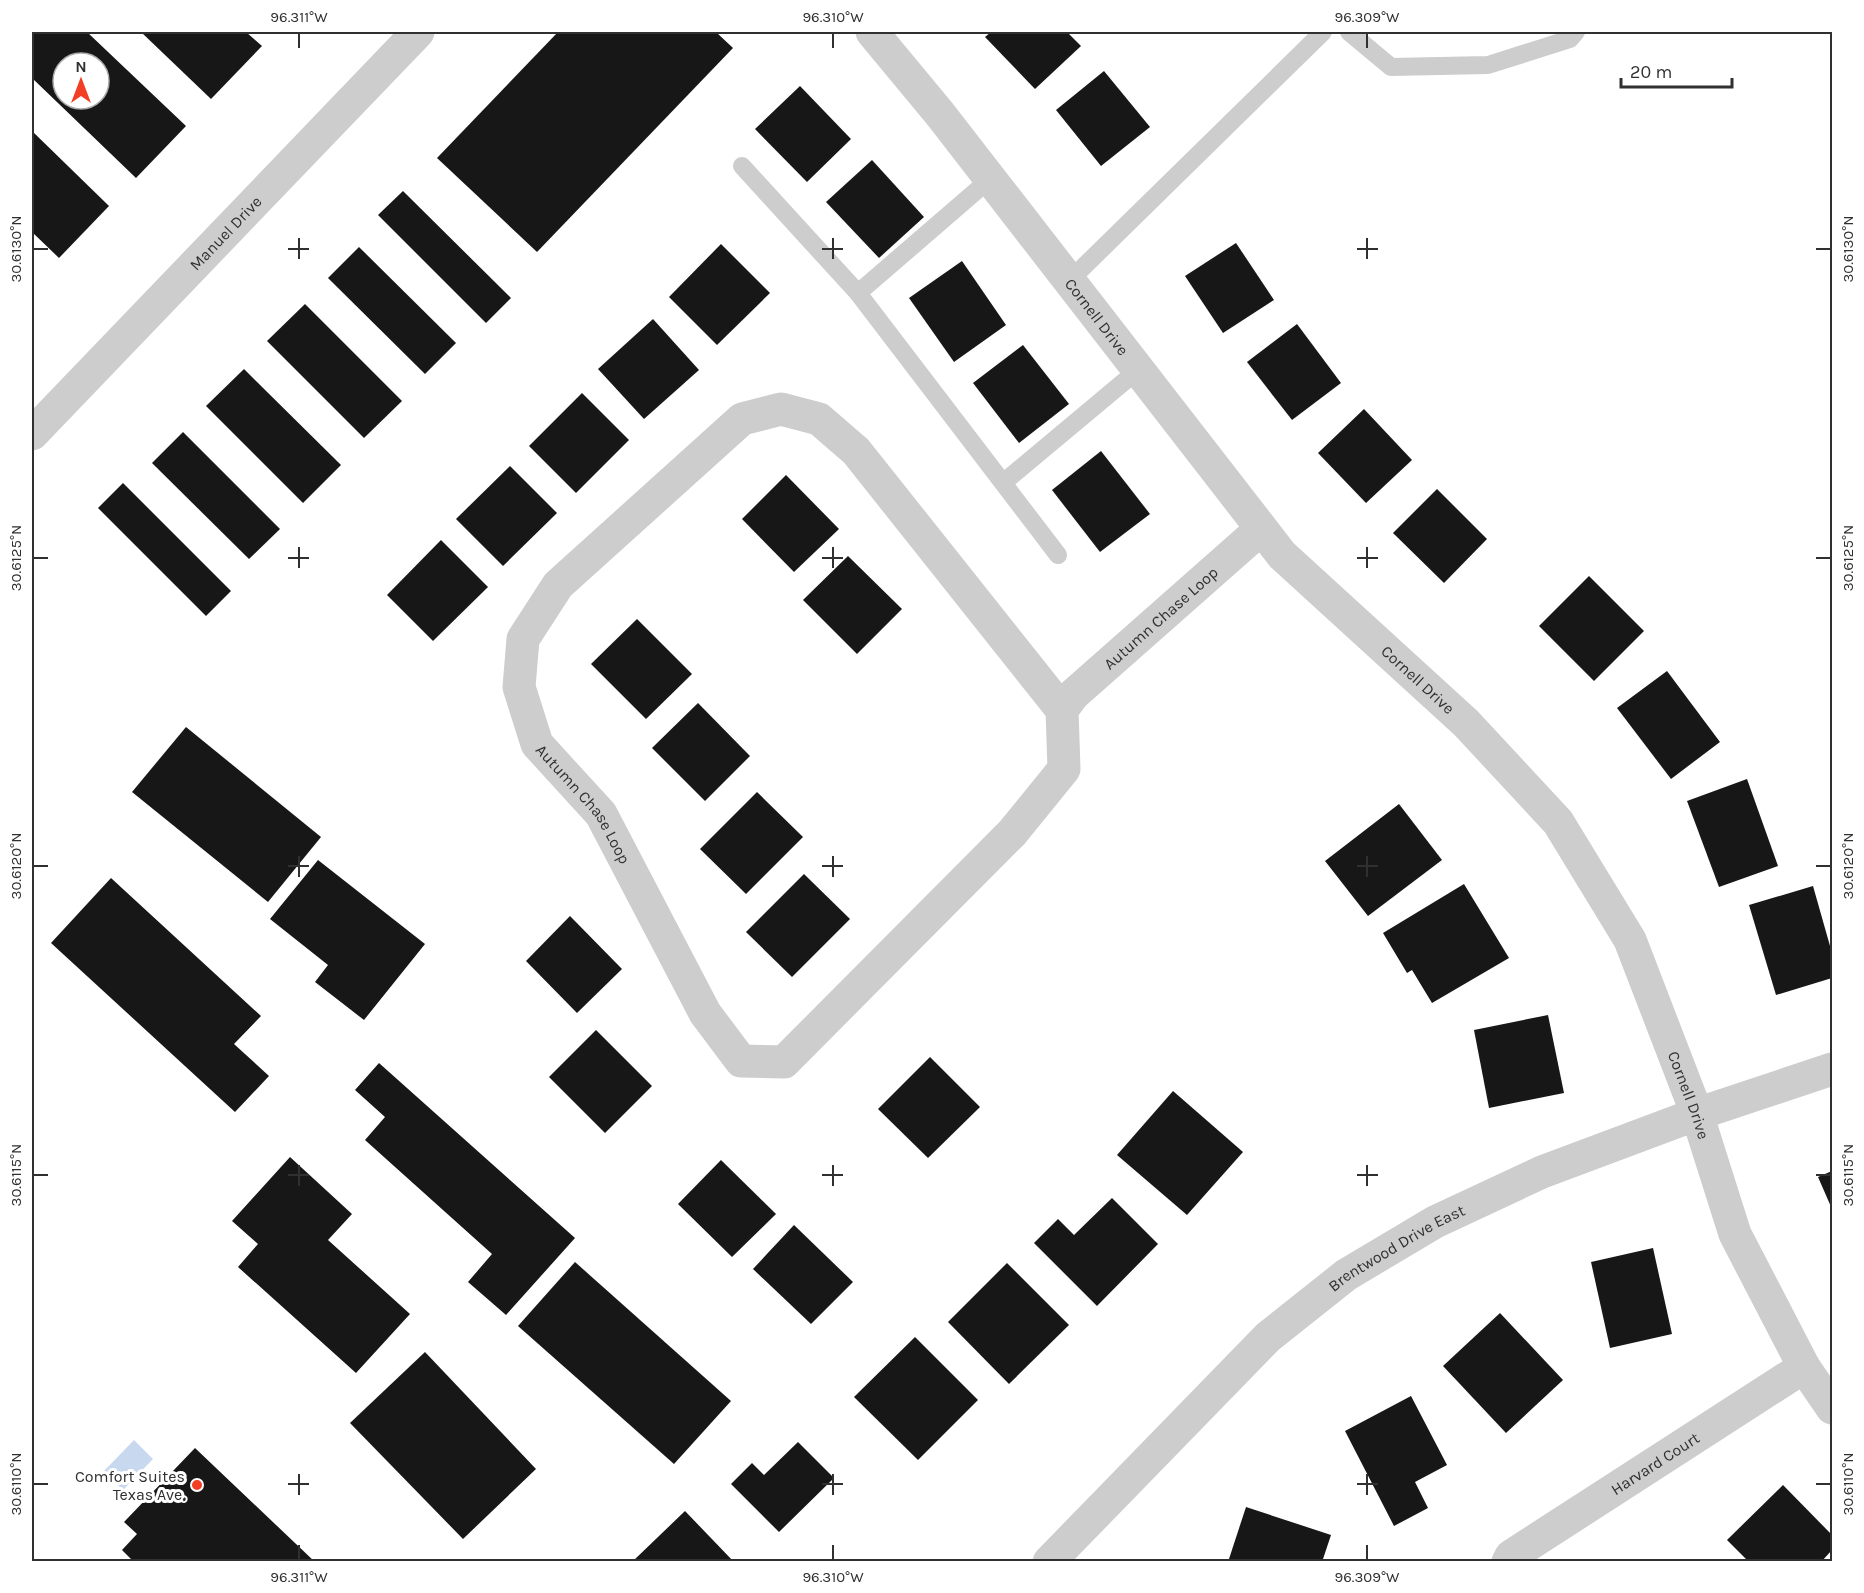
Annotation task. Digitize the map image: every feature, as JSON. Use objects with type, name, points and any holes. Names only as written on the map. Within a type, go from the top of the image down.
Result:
[{"type":"street","name":"Manuel Drive","points":[[32,434],[418,32]]},
{"type":"street","name":"Cornell Drive","points":[[872,32],[990,179],[1282,555],[1466,723],[1558,822],[1630,940],[1697,1114],[1735,1234],[1804,1367],[1833,1408]]},
{"type":"street","name":"Autumn Chase Loop","points":[[1062,710],[856,451],[819,419],[782,409],[742,419],[558,585],[523,639],[519,687],[537,744],[602,814],[705,1014],[741,1061],[784,1062],[1012,833],[1064,770],[1062,710],[1073,695],[1261,529]]},
{"type":"street","name":"Brentwood Drive East","points":[[1048,1562],[1268,1336],[1346,1275],[1436,1222],[1542,1172],[1697,1114],[1833,1069]]},
{"type":"street","name":"Harvard Court","points":[[1508,1562],[1511,1556],[1804,1367]]},
{"type":"lane","points":[[1069,281],[1323,32]]},
{"type":"lane","points":[[1349,32],[1390,67],[1488,65],[1570,39],[1576,32]]},
{"type":"lane","points":[[742,166],[858,293],[1058,555]]},
{"type":"lane","points":[[858,293],[990,179]]},
{"type":"lane","points":[[1004,482],[1138,370]]},
{"type":"water","points":[[134,1440],[153,1459],[123,1490],[104,1471]]},
{"type":"building","points":[[34,32],[87,32],[107,51],[51,51],[51,96],[32,78],[32,35]]},
{"type":"building","points":[[141,32],[246,32],[262,46],[211,99]]},
{"type":"building","points":[[558,32],[716,32],[733,48],[537,252],[437,158]]},
{"type":"building","points":[[991,32],[1067,32],[1081,46],[1035,89],[985,37]]},
{"type":"building","points":[[111,55],[186,126],[136,178],[66,111],[111,111]]},
{"type":"building","points":[[1104,71],[1150,127],[1101,166],[1056,110]]},
{"type":"building","points":[[800,86],[851,139],[807,182],[755,129]]},
{"type":"building","points":[[32,131],[109,206],[59,258],[32,232]]},
{"type":"building","points":[[872,160],[924,217],[879,258],[826,202]]},
{"type":"building","points":[[403,191],[511,298],[486,323],[378,215]]},
{"type":"building","points":[[1236,243],[1274,300],[1223,333],[1185,276]]},
{"type":"building","points":[[721,244],[770,293],[717,345],[669,297]]},
{"type":"building","points":[[359,247],[456,343],[425,374],[328,278]]},
{"type":"building","points":[[962,261],[1006,325],[954,362],[909,298]]},
{"type":"building","points":[[305,304],[402,401],[364,438],[267,341]]},
{"type":"building","points":[[653,319],[699,370],[644,419],[598,369]]},
{"type":"building","points":[[1297,324],[1341,383],[1292,420],[1247,362]]},
{"type":"building","points":[[1023,345],[1069,404],[1019,443],[973,383]]},
{"type":"building","points":[[244,369],[341,465],[303,503],[206,406]]},
{"type":"building","points":[[582,393],[629,440],[576,493],[529,446]]},
{"type":"building","points":[[1364,409],[1412,460],[1366,503],[1318,453]]},
{"type":"building","points":[[183,432],[280,529],[249,559],[152,463]]},
{"type":"building","points":[[1101,451],[1150,514],[1100,552],[1052,490]]},
{"type":"building","points":[[510,466],[557,513],[503,566],[456,519]]},
{"type":"building","points":[[786,475],[839,529],[794,572],[742,519]]},
{"type":"building","points":[[123,483],[231,591],[206,616],[98,508]]},
{"type":"building","points":[[1437,489],[1487,539],[1444,583],[1393,533]]},
{"type":"building","points":[[441,540],[488,587],[433,641],[387,595]]},
{"type":"building","points":[[848,556],[902,609],[857,654],[803,600]]},
{"type":"building","points":[[1589,576],[1644,631],[1594,681],[1539,626]]},
{"type":"building","points":[[637,619],[692,674],[646,719],[591,664]]},
{"type":"building","points":[[1667,671],[1720,742],[1671,779],[1617,708]]},
{"type":"building","points":[[698,703],[750,756],[705,801],[652,748]]},
{"type":"building","points":[[186,727],[321,837],[268,902],[132,792]]},
{"type":"building","points":[[1747,779],[1778,866],[1719,887],[1687,801]]},
{"type":"building","points":[[757,792],[803,837],[746,894],[700,849]]},
{"type":"building","points":[[1399,804],[1442,860],[1368,916],[1325,861]]},
{"type":"building","points":[[318,860],[425,944],[364,1020],[315,982],[328,965],[270,919]]},
{"type":"building","points":[[804,874],[850,919],[792,977],[746,932]]},
{"type":"building","points":[[111,878],[261,1016],[234,1044],[269,1076],[235,1112],[51,943]]},
{"type":"building","points":[[1464,884],[1509,958],[1432,1003],[1412,970],[1407,973],[1383,933]]},
{"type":"building","points":[[1813,886],[1832,953],[1832,978],[1776,995],[1749,905]]},
{"type":"building","points":[[570,916],[622,969],[577,1013],[526,961]]},
{"type":"building","points":[[1548,1015],[1564,1093],[1489,1108],[1474,1030]]},
{"type":"building","points":[[596,1030],[652,1086],[605,1133],[549,1077]]},
{"type":"building","points":[[930,1057],[980,1107],[928,1158],[878,1109]]},
{"type":"building","points":[[379,1063],[575,1238],[506,1315],[468,1282],[492,1254],[365,1140],[385,1117],[355,1090]]},
{"type":"building","points":[[1173,1091],[1243,1152],[1187,1215],[1117,1155]]},
{"type":"building","points":[[290,1157],[352,1214],[328,1240],[410,1314],[356,1373],[238,1267],[258,1244],[232,1221]]},
{"type":"building","points":[[721,1160],[776,1214],[732,1257],[678,1204]]},
{"type":"building","points":[[1832,1171],[1832,1209],[1818,1177]]},
{"type":"building","points":[[1112,1198],[1158,1244],[1097,1306],[1034,1243],[1058,1219],[1074,1235]]},
{"type":"building","points":[[794,1225],[853,1282],[811,1324],[753,1269]]},
{"type":"building","points":[[1653,1248],[1672,1334],[1610,1348],[1591,1262]]},
{"type":"building","points":[[575,1262],[731,1401],[674,1464],[518,1326]]},
{"type":"building","points":[[1007,1263],[1069,1325],[1009,1384],[948,1322]]},
{"type":"building","points":[[1500,1313],[1563,1380],[1506,1433],[1443,1366]]},
{"type":"building","points":[[915,1337],[978,1400],[918,1460],[854,1397]]},
{"type":"building","points":[[425,1352],[536,1469],[463,1539],[350,1423]]},
{"type":"building","points":[[1411,1396],[1447,1465],[1415,1482],[1428,1508],[1394,1526],[1345,1431]]},
{"type":"building","points":[[798,1442],[834,1478],[779,1532],[731,1484],[752,1463],[764,1475]]},
{"type":"building","name":"Comfort Suites Texas Ave.","points":[[195,1448],[315,1562],[134,1562],[122,1550],[137,1534],[124,1522]]},
{"type":"building","points":[[1783,1485],[1832,1535],[1832,1550],[1821,1562],[1749,1562],[1727,1540]]},
{"type":"building","points":[[1246,1507],[1331,1535],[1322,1562],[1228,1562]]},
{"type":"building","points":[[685,1511],[734,1562],[632,1562]]},
{"type":"place","name":"Comfort Suites Texas Ave.","points":[[197,1485]]}]
